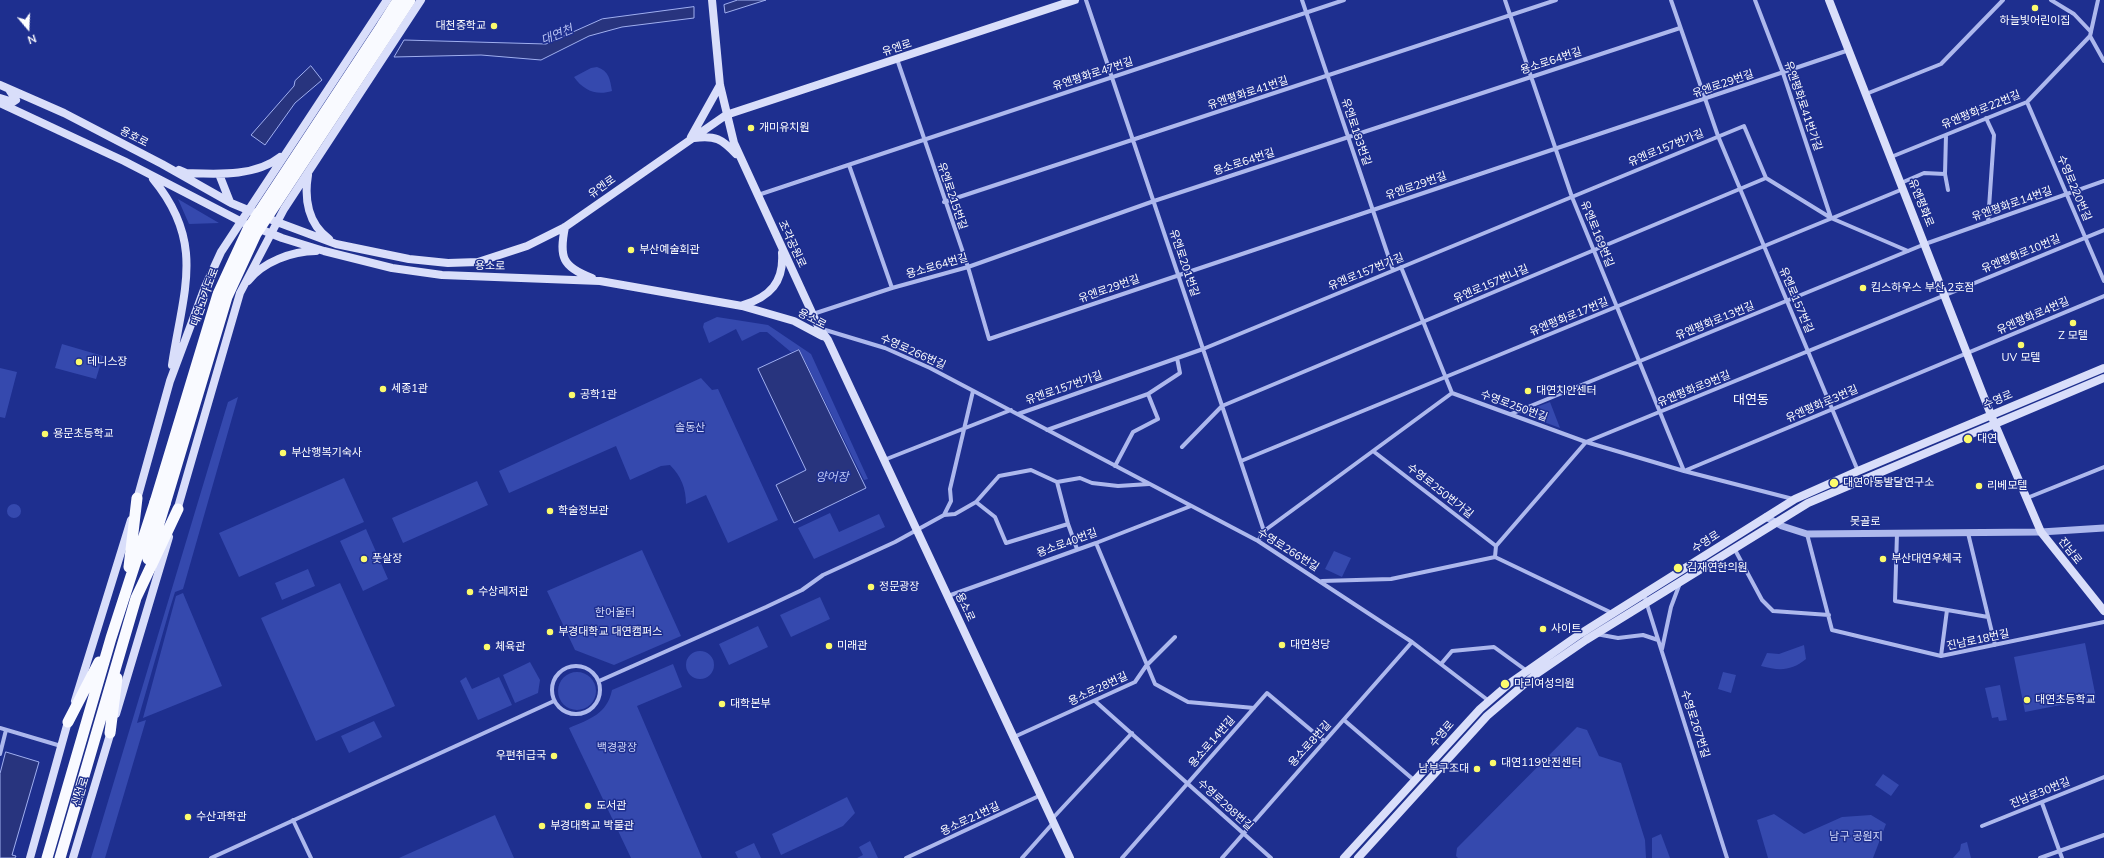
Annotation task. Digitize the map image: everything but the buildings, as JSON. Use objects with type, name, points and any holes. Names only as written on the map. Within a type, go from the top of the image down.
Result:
[{"type":"highway","name":"대연고가도로","points":[[111,638],[126,592],[160,503],[227,297],[256,234],[387,26],[398,0]]},
{"type":"highway","name":"대연고가도로","points":[[387,26],[410,0]]},
{"type":"highway","points":[[126,592],[137,498]]},
{"type":"highway","name":"대연고가도로","points":[[136,598],[160,503]]},
{"type":"highway","points":[[60,858],[136,598],[178,509]]},
{"type":"highway","points":[[68,722],[111,638]]},
{"type":"highway","points":[[47,858],[111,638]]},
{"type":"highway","points":[[110,733],[122,643]]},
{"type":"main road","points":[[30,858],[68,722],[137,498],[170,381],[205,287],[221,252],[240,221],[387,0]]},
{"type":"main road","points":[[240,293],[277,222],[420,0]]},
{"type":"main road","name":"유엔로","points":[[336,244],[409,259],[448,264],[478,262],[526,246],[564,227],[726,115],[1075,0]]},
{"type":"main road","name":"유엔평화로","points":[[1829,0],[1968,352],[1991,415]]},
{"type":"main road","points":[[712,2],[720,85],[726,115],[738,156]]},
{"type":"main road","name":"용호로","points":[[0,85],[10,91],[64,113],[162,164],[247,211],[277,222]]},
{"type":"main road","points":[[691,138],[720,85]]},
{"type":"main road","points":[[0,98],[13,102],[16,100],[10,91]]},
{"type":"main road","points":[[0,104],[124,161],[240,221]]},
{"type":"main road","points":[[691,138],[708,136],[718,139],[738,156]]},
{"type":"main road","points":[[162,164],[186,173],[236,173],[266,166],[285,153]]},
{"type":"main road","name":"조각공원로","points":[[738,156],[758,195],[812,314],[819,328],[828,340]]},
{"type":"main road","points":[[309,171],[306,187],[311,217],[318,231],[336,244]]},
{"type":"main road","points":[[219,174],[231,203]]},
{"type":"main road","points":[[150,175],[164,193],[177,214],[186,247],[187,274],[170,381]]},
{"type":"main road","name":"용소로","points":[[240,221],[271,234],[324,251],[392,268],[442,275],[600,281],[742,306],[794,321],[808,327],[828,340],[1070,858]]},
{"type":"main road","points":[[277,222],[336,244]]},
{"type":"main road","points":[[564,227],[561,247],[566,264],[579,273],[600,281]]},
{"type":"main road","points":[[742,306],[759,300],[771,290],[779,279],[783,267],[781,248]]},
{"type":"main road","points":[[240,293],[252,277],[275,261],[308,251],[324,251]]},
{"type":"main road","name":"신선로","points":[[73,858],[178,509],[240,293]]},
{"type":"main road","name":"수영로","points":[[1344,858],[1466,724],[1489,701],[1527,671],[1613,614],[1795,499],[1858,470],[2104,368]]},
{"type":"main road","name":"수영로","points":[[1358,858],[1502,701],[1535,675],[1596,634],[1808,503],[2104,378]]},
{"type":"main road","name":"진남로","points":[[1991,415],[2041,532],[2104,611]]},
{"type":"street","name":"유엔로201번길","points":[[1086,0],[1264,531]]},
{"type":"street","name":"유엔로183번길","points":[[1302,0],[1393,270]]},
{"type":"street","name":"유엔평화로47번길","points":[[758,195],[1344,0]]},
{"type":"street","name":"유엔로169번길","points":[[1505,0],[1572,197],[1684,471]]},
{"type":"street","name":"유엔평화로41번길","points":[[944,202],[1556,0]]},
{"type":"street","name":"유엔로157번길","points":[[1671,0],[1718,136],[1807,352],[1858,470]]},
{"type":"street","name":"유엔평화로41번가길","points":[[1755,0],[1783,73],[1831,218]]},
{"type":"street","points":[[1866,94],[1941,64],[2003,0]]},
{"type":"street","points":[[2051,0],[2074,14],[2091,32],[2090,36],[2104,61]]},
{"type":"street","points":[[2090,36],[2098,0]]},
{"type":"street","name":"용소로64번길","points":[[812,314],[892,288],[968,268],[1154,201],[1680,28]]},
{"type":"street","name":"유엔평화로22번길","points":[[1891,157],[2027,102],[2090,36]]},
{"type":"street","name":"유엔로29번길","points":[[989,339],[1705,100],[1849,50]]},
{"type":"street","name":"유엔로215번길","points":[[898,59],[944,202],[968,268],[989,339]]},
{"type":"street","name":"수영로220번길","points":[[2027,102],[2104,281]]},
{"type":"street","points":[[1986,118],[1994,135],[1988,222]]},
{"type":"street","points":[[1718,136],[1744,126],[1766,178],[1831,218],[1908,251]]},
{"type":"street","points":[[1946,135],[1945,174],[1948,190]]},
{"type":"street","name":"유엔로157번가길","points":[[1018,414],[1203,349],[1718,136]]},
{"type":"street","points":[[849,165],[892,288]]},
{"type":"street","name":"유엔평화로17번길","points":[[1241,461],[1831,218],[1902,186],[1924,173],[1945,174]]},
{"type":"street","name":"유엔로157번나길","points":[[1222,406],[1766,178]]},
{"type":"street","name":"유엔평화로14번길","points":[[1925,244],[2104,181]]},
{"type":"street","name":"유엔평화로10번길","points":[[1945,295],[2104,230]]},
{"type":"street","name":"유엔평화로13번길","points":[[1511,414],[1925,244]]},
{"type":"street","points":[[1258,541],[1264,531],[1452,393],[1401,267]]},
{"type":"street","name":"유엔평화로9번길","points":[[1496,546],[1586,442],[1945,295]]},
{"type":"street","name":"유엔평화로4번길","points":[[1968,352],[2104,296]]},
{"type":"street","name":"수영로266번길","points":[[819,328],[885,348],[930,368],[1258,541],[1322,581],[1391,579],[1495,557]]},
{"type":"street","name":"유엔평화로3번길","points":[[1684,471],[1968,352]]},
{"type":"street","points":[[1047,430],[1148,394],[1180,373],[1177,358]]},
{"type":"street","points":[[944,515],[952,501],[950,489],[973,391]]},
{"type":"street","name":"수영로250번길","points":[[1452,393],[1586,442],[1684,471],[1795,499]]},
{"type":"street","points":[[1115,466],[1133,432],[1158,419],[1148,394]]},
{"type":"street","points":[[1182,447],[1222,406]]},
{"type":"street","points":[[884,460],[1011,410]]},
{"type":"street","name":"수영로250번가길","points":[[1373,451],[1496,546]]},
{"type":"street","points":[[2027,498],[2104,467]]},
{"type":"street","points":[[599,681],[802,590],[823,575],[895,542],[916,529],[944,515],[955,514],[976,502],[999,476],[1031,470],[1058,482],[1080,478],[1092,483],[1118,486],[1149,484]]},
{"type":"street","points":[[1058,482],[1068,524],[1077,550]]},
{"type":"street","points":[[976,502],[995,517],[1006,543],[1068,524]]},
{"type":"street","name":"용소로40번길","points":[[948,596],[1096,543],[1191,506]]},
{"type":"street","name":"못골로","points":[[1766,517],[1792,530],[1807,534],[2041,532],[2104,528]]},
{"type":"street","points":[[1897,533],[1895,601],[1988,617]]},
{"type":"street","points":[[1968,533],[1995,645]]},
{"type":"street","points":[[1734,548],[1762,600],[1773,611],[1829,615],[1807,534]]},
{"type":"street","points":[[1096,543],[1146,666],[1155,684],[1188,702],[1254,708]]},
{"type":"street","points":[[1496,546],[1495,557],[1613,614]]},
{"type":"street","points":[[1322,581],[1412,642],[1489,701]]},
{"type":"street","points":[[1662,652],[1671,607],[1680,582]]},
{"type":"street","name":"수영로267번길","points":[[1644,595],[1727,858]]},
{"type":"street","points":[[1941,656],[1947,610]]},
{"type":"street","name":"진남로18번길","points":[[1829,615],[1832,630],[1941,656],[2104,622]]},
{"type":"street","points":[[1596,634],[1618,638],[1643,635],[1658,640]]},
{"type":"street","name":"용소로28번길","points":[[1014,737],[1135,682],[1146,666],[1175,637]]},
{"type":"street","name":"용소로8번길","points":[[1222,858],[1412,642]]},
{"type":"street","points":[[1441,664],[1452,652],[1494,647],[1527,671]]},
{"type":"street","points":[[576,666],[586,668],[594,673],[599,681],[600,698],[594,707],[584,713],[578,714],[564,711],[554,701],[552,694],[554,682],[561,672],[567,668],[576,666]]},
{"type":"street","name":"용소로14번길","points":[[1122,858],[1267,693],[1324,741]]},
{"type":"street","points":[[211,858],[554,701]]},
{"type":"street","name":"수영로298번길","points":[[1095,701],[1271,858]]},
{"type":"street","points":[[1344,720],[1415,781]]},
{"type":"street","points":[[0,728],[61,746]]},
{"type":"street","points":[[0,754],[6,730]]},
{"type":"street","points":[[1022,858],[1132,733]]},
{"type":"street","name":"진남로30번길","points":[[1982,826],[2104,777]]},
{"type":"street","name":"용소로21번길","points":[[906,858],[1041,795]]},
{"type":"street","points":[[2042,803],[2062,858]]},
{"type":"street","points":[[293,820],[311,858]]},
{"type":"street","points":[[2040,858],[2104,835]]},
{"type":"green space","points":[[597,67],[604,71],[608,76],[612,91],[601,93],[590,91],[581,85],[574,77],[591,68]]},
{"type":"green space","points":[[178,199],[219,223],[189,224]]},
{"type":"green space","points":[[717,317],[768,325],[811,354],[868,479],[864,480],[799,349],[791,352],[767,332],[760,332],[742,341],[736,329],[709,343],[703,327],[704,323]]},
{"type":"green space","name":"테니스장","points":[[62,344],[103,356],[96,379],[55,368]]},
{"type":"green space","points":[[0,368],[17,372],[5,418],[0,417]]},
{"type":"green space","name":"솔동산","points":[[701,378],[712,390],[718,389],[778,520],[728,543],[706,495],[686,504],[682,483],[677,473],[670,465],[661,466],[630,480],[616,446],[509,493],[499,471]]},
{"type":"green space","points":[[238,397],[183,589],[175,592],[170,608],[137,723],[146,720],[105,858],[91,858],[228,402]]},
{"type":"green space","points":[[1550,402],[1560,428],[1520,413]]},
{"type":"green space","points":[[344,478],[364,522],[239,577],[219,533]]},
{"type":"green space","points":[[477,481],[488,505],[403,543],[392,518]]},
{"type":"green space","points":[[11,504],[17,504],[21,508],[21,514],[17,518],[11,518],[7,514],[7,508]]},
{"type":"green space","points":[[830,513],[839,532],[879,514],[885,527],[814,559],[798,528]]},
{"type":"green space","name":"풋살장","points":[[366,529],[388,579],[363,591],[340,541]]},
{"type":"green space","name":"한어울터","points":[[642,550],[681,636],[614,665],[575,650],[547,591]]},
{"type":"green space","points":[[1334,551],[1351,558],[1342,577],[1325,569]]},
{"type":"green space","points":[[308,569],[315,586],[282,600],[275,583]]},
{"type":"green space","points":[[340,583],[395,706],[316,741],[261,618]]},
{"type":"green space","points":[[183,593],[222,686],[143,718],[176,596]]},
{"type":"green space","points":[[820,597],[830,619],[791,637],[780,615]]},
{"type":"green space","points":[[758,626],[768,647],[729,665],[719,644]]},
{"type":"green space","points":[[2085,643],[2096,698],[2025,712],[2014,657]]},
{"type":"green space","points":[[1804,645],[1806,659],[1795,666],[1785,669],[1774,669],[1761,666],[1767,653],[1779,654]]},
{"type":"green space","points":[[700,651],[710,655],[714,665],[710,675],[700,679],[690,675],[686,665],[690,655]]},
{"type":"green space","points":[[530,662],[540,680],[538,693],[515,703],[503,675]]},
{"type":"green space","name":"백경광장","points":[[673,664],[682,687],[637,706],[702,858],[631,858],[569,728],[591,718],[602,710],[610,698],[612,690]]},
{"type":"green space","points":[[577,672],[590,678],[596,691],[590,704],[577,710],[564,704],[558,691],[564,678]]},
{"type":"green space","points":[[1723,672],[1736,675],[1731,693],[1718,689]]},
{"type":"green space","points":[[466,677],[472,689],[499,677],[512,705],[478,720],[460,681]]},
{"type":"green space","points":[[2000,685],[2007,720],[1999,721],[1998,717],[1992,718],[1985,688]]},
{"type":"green space","points":[[374,721],[382,737],[349,753],[341,736]]},
{"type":"green space","points":[[1577,727],[1587,730],[1599,756],[1621,763],[1645,840],[1646,858],[1458,858],[1456,856],[1457,848]]},
{"type":"green space","points":[[1883,774],[1899,785],[1891,796],[1875,785]]},
{"type":"green space","points":[[847,797],[855,813],[843,826],[781,855],[772,834]]},
{"type":"green space","name":"남구 공원지","points":[[1774,814],[1804,834],[1842,817],[1871,815],[1886,824],[1873,858],[1768,858],[1757,820]]},
{"type":"green space","points":[[495,815],[514,858],[399,858]]},
{"type":"green space","points":[[1661,834],[1670,858],[1652,858],[1652,838]]},
{"type":"green space","points":[[870,841],[878,858],[857,858],[863,855],[859,847]]},
{"type":"green space","points":[[1967,842],[1971,858],[1953,858],[1960,850],[1961,844]]},
{"type":"green space","points":[[754,843],[761,858],[738,858],[735,852]]},
{"type":"water","points":[[738,0],[766,0],[725,13],[724,5]]},
{"type":"water","points":[[694,7],[694,18],[622,27],[589,36],[541,60],[481,55],[394,57],[404,40],[546,44],[602,19]]},
{"type":"water","points":[[311,66],[322,80],[295,103],[265,145],[251,135],[294,86],[295,81]]},
{"type":"water","name":"양어장","points":[[799,350],[866,488],[794,523],[776,485],[806,470],[758,369]]},
{"type":"water","points":[[6,752],[39,762],[12,855],[16,856],[15,858],[0,858],[0,774]]},
{"type":"place","name":"하늘빛어린이집","points":[[2035,8]]},
{"type":"place","name":"대천중학교","points":[[494,26]]},
{"type":"place","name":"개미유치원","points":[[751,128]]},
{"type":"place","name":"부산예술회관","points":[[631,250]]},
{"type":"place","name":"킴스하우스 부산 2호점","points":[[1863,288]]},
{"type":"place","name":"Z 모텔","points":[[2073,323]]},
{"type":"place","name":"UV 모텔","points":[[2021,345]]},
{"type":"place","name":"테니스장","points":[[79,362]]},
{"type":"place","name":"세종1관","points":[[383,389]]},
{"type":"place","name":"대연치안센터","points":[[1528,391]]},
{"type":"place","name":"공학1관","points":[[572,395]]},
{"type":"place","name":"용문초등학교","points":[[45,434]]},
{"type":"place","name":"대연","points":[[1968,439]]},
{"type":"place","name":"부산행복기숙사","points":[[283,453]]},
{"type":"place","name":"대연아동발달연구소","points":[[1834,483]]},
{"type":"place","name":"리베모텔","points":[[1979,486]]},
{"type":"place","name":"학술정보관","points":[[550,511]]},
{"type":"place","name":"풋살장","points":[[364,559]]},
{"type":"place","name":"부산대연우체국","points":[[1883,559]]},
{"type":"place","name":"김재연한의원","points":[[1678,568]]},
{"type":"place","name":"정문광장","points":[[871,587]]},
{"type":"place","name":"수상레저관","points":[[470,592]]},
{"type":"place","name":"사이트","points":[[1543,629]]},
{"type":"place","name":"부경대학교 대연캠퍼스","points":[[550,632]]},
{"type":"place","name":"대연성당","points":[[1282,645]]},
{"type":"place","name":"미래관","points":[[829,646]]},
{"type":"place","name":"체육관","points":[[487,647]]},
{"type":"place","name":"마리여성의원","points":[[1505,684]]},
{"type":"place","name":"대연초등학교","points":[[2027,700]]},
{"type":"place","name":"대학본부","points":[[722,704]]},
{"type":"place","name":"우편취급국","points":[[554,756]]},
{"type":"place","name":"대연119안전센터","points":[[1493,763]]},
{"type":"place","name":"남부구조대","points":[[1477,769]]},
{"type":"place","name":"도서관","points":[[588,806]]},
{"type":"place","name":"수산과학관","points":[[188,817]]},
{"type":"place","name":"부경대학교 박물관","points":[[542,826]]},
{"type":"district","name":"대연동","points":[[1751,400]]},
{"type":"water label","name":"대연천","points":[[557,35]]}]
